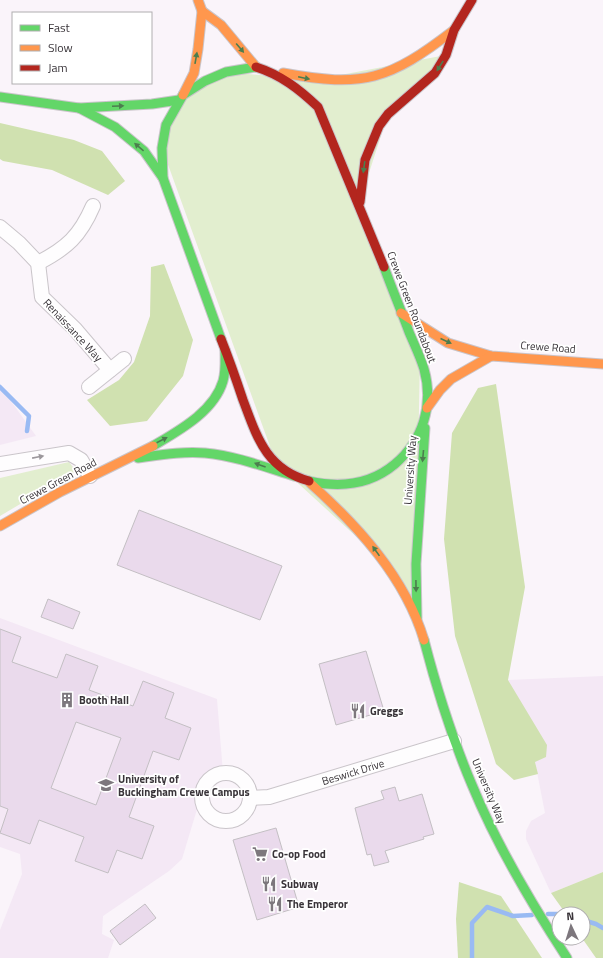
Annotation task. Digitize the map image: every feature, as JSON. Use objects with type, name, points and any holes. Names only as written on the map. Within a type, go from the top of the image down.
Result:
[{"type":"main road","points":[[163,178],[162,148],[166,125],[194,73],[202,11],[198,0]]},
{"type":"main road","points":[[360,204],[365,160],[379,126],[388,114],[435,73],[446,55],[454,30],[472,0]]},
{"type":"main road","points":[[202,11],[221,25],[256,67]]},
{"type":"main road","points":[[266,70],[314,80],[349,82],[372,78],[395,70],[423,55],[454,30]]},
{"type":"main road","name":"Crewe Green Roundabout","points":[[181,97],[205,81],[226,72],[256,67],[283,78],[298,88],[318,107],[360,204],[424,369],[426,412]]},
{"type":"main road","points":[[0,97],[53,103],[79,108],[152,104],[181,97]]},
{"type":"main road","points":[[79,108],[115,127],[144,151],[163,178],[258,440],[276,463],[297,477],[310,483],[340,487],[355,485],[384,474],[395,465],[411,447],[426,412],[440,390],[451,379],[491,356]]},
{"type":"main road","name":"Crewe Road","points":[[402,313],[448,343],[491,356],[603,364]]},
{"type":"main road","name":"Crewe Green Road","points":[[0,526],[90,476],[128,459],[185,427],[220,390],[226,374],[225,349]]},
{"type":"main road","name":"University Way","points":[[417,621],[416,557],[426,412]]},
{"type":"main road","name":"Crewe Green Road","points":[[128,459],[182,453],[213,453],[252,462],[297,477]]},
{"type":"main road","name":"University Way","points":[[310,483],[347,516],[369,540],[385,563],[417,621],[454,741],[490,826],[524,890],[567,958]]},
{"type":"street","points":[[0,227],[19,243],[38,263],[56,254],[71,243],[87,219],[93,206]]},
{"type":"street","name":"Renaissance Way","points":[[38,263],[42,297],[75,330],[110,370]]},
{"type":"street","points":[[89,387],[124,359]]},
{"type":"street","points":[[0,464],[69,453],[81,460],[90,476]]},
{"type":"street","name":"Beswick Drive","points":[[250,798],[269,797],[454,741]]},
{"type":"shaded area","points":[[0,386],[36,436],[0,445]]},
{"type":"shaded area","name":"University of Buckingham Crewe Campus","points":[[0,618],[217,699],[223,773],[201,796],[182,859],[169,871],[103,916],[102,934],[114,940],[108,958],[0,958],[0,930],[22,874],[20,854],[0,847]]},
{"type":"shaded area","points":[[603,676],[603,872],[551,893],[526,839],[526,831],[531,821],[545,813],[535,762],[508,680]]},
{"type":"green space","points":[[446,55],[388,114],[359,204],[420,357],[415,617],[385,563],[276,463],[162,148],[179,100],[226,72],[314,80]]},
{"type":"green space","points":[[0,123],[74,140],[102,151],[125,181],[108,195],[52,170],[3,161],[0,159]]},
{"type":"green space","points":[[164,264],[193,340],[183,376],[147,421],[110,426],[87,400],[119,380],[134,362],[150,316],[151,267]]},
{"type":"green space","points":[[496,384],[525,587],[508,680],[547,745],[546,757],[535,762],[538,774],[514,780],[496,764],[455,636],[444,539],[452,433],[478,388]]},
{"type":"green space","points":[[69,462],[76,471],[0,516],[0,478]]},
{"type":"green space","points":[[603,872],[603,958],[596,958],[588,946],[591,946],[591,906],[560,906],[551,893]]},
{"type":"green space","points":[[459,882],[501,896],[542,958],[458,958],[456,919]]},
{"type":"building","points":[[139,510],[282,566],[260,620],[117,565]]},
{"type":"building","points":[[48,599],[80,612],[73,629],[41,617]]},
{"type":"building","points":[[0,629],[21,637],[12,662],[57,678],[66,654],[98,666],[89,690],[133,706],[143,681],[174,693],[165,718],[191,728],[179,760],[153,751],[129,817],[154,826],[142,859],[117,850],[108,873],[75,861],[84,837],[39,820],[30,844],[0,833],[8,809],[0,806]],"holes":[[[76,722],[121,738],[96,805],[51,788]]]},
{"type":"building","points":[[366,651],[384,711],[336,725],[319,664]]},
{"type":"building","points":[[395,787],[399,801],[422,794],[434,834],[423,837],[424,839],[385,851],[389,862],[374,866],[371,854],[367,855],[355,808],[384,799],[381,791]]},
{"type":"building","points":[[276,828],[299,907],[257,920],[233,840]]},
{"type":"building","points":[[145,904],[156,918],[120,945],[110,931]]},
{"type":"waterway","points":[[0,387],[29,416],[27,431]]},
{"type":"waterway","points":[[472,958],[472,923],[487,907],[513,916],[532,915]]},
{"type":"waterway","points":[[591,922],[603,928]]},
{"type":"traffic: fast","points":[[221,339],[163,178],[162,148],[166,125],[183,95],[205,81],[226,72],[256,67]]},
{"type":"traffic: fast","points":[[0,97],[79,108],[152,104],[179,100]]},
{"type":"traffic: fast","points":[[79,108],[115,127],[144,151],[163,178]]},
{"type":"traffic: fast","points":[[309,481],[332,484],[354,483],[385,471],[405,455],[413,444],[424,421],[428,396],[424,369],[384,267]]},
{"type":"traffic: fast","points":[[153,446],[194,420],[212,402],[223,381],[225,369],[225,350]]},
{"type":"traffic: fast","points":[[417,618],[416,564],[425,428]]},
{"type":"traffic: fast","points":[[138,458],[180,453],[217,454],[239,459],[294,476]]},
{"type":"traffic: fast","points":[[424,640],[451,732],[482,808],[515,874],[567,958]]},
{"type":"traffic: slow","points":[[183,95],[194,73],[198,49],[202,11],[198,0]]},
{"type":"traffic: slow","points":[[202,11],[221,25],[256,67]]},
{"type":"traffic: slow","points":[[283,73],[311,78],[335,80],[374,76],[393,70],[411,60],[454,30]]},
{"type":"traffic: slow","points":[[401,313],[448,343],[491,356],[603,364]]},
{"type":"traffic: slow","points":[[427,408],[440,390],[451,379],[491,356]]},
{"type":"traffic: slow","points":[[0,526],[60,492],[153,446]]},
{"type":"traffic: slow","points":[[310,483],[345,517],[378,554],[405,595],[416,617],[424,640]]},
{"type":"traffic: jam","points":[[360,202],[365,160],[379,126],[388,114],[435,73],[446,55],[454,30],[472,0]]},
{"type":"traffic: jam","points":[[256,67],[282,78],[304,94],[318,107],[384,267]]},
{"type":"traffic: jam","points":[[221,339],[253,427],[265,450],[273,460],[294,476],[309,481]]},
{"type":"place","name":"Booth Hall","points":[[67,700]]},
{"type":"place","name":"Greggs","points":[[358,711]]},
{"type":"place","name":"University of Buckingham Crewe Campus","points":[[106,785]]},
{"type":"place","name":"Co-op Food","points":[[260,854]]},
{"type":"place","name":"Subway","points":[[269,884]]},
{"type":"place","name":"The Emperor","points":[[275,904]]}]
